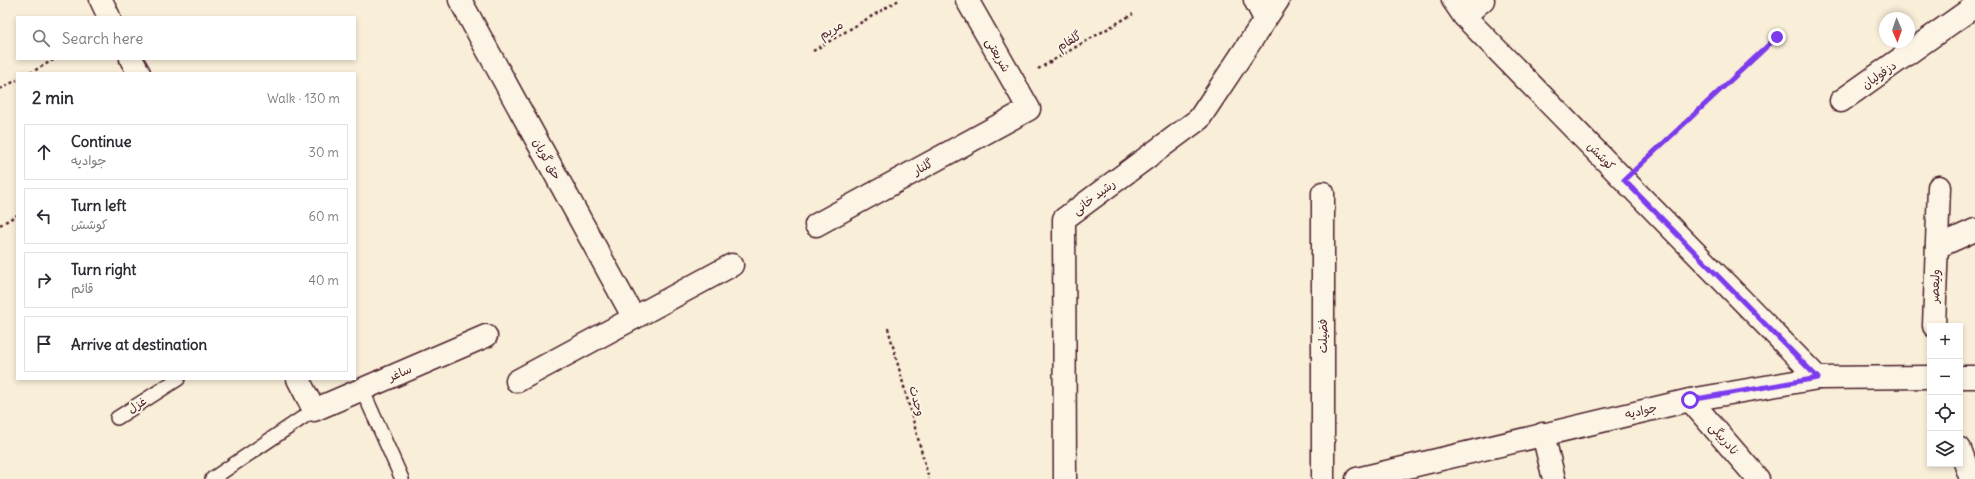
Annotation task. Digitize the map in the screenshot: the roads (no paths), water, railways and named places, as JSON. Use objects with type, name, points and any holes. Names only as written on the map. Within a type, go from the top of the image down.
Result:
[{"type":"street","points":[[100,0],[109,16]]},
{"type":"street","name":"حق گویان","points":[[460,0],[634,318]]},
{"type":"street","name":"شریعتی","points":[[966,0],[1029,109]]},
{"type":"street","points":[[1255,0],[1265,19]]},
{"type":"street","name":"رشید خانی","points":[[1065,479],[1064,219],[1199,120],[1278,0]]},
{"type":"street","points":[[1459,8],[1483,0]]},
{"type":"street","name":"دزفولیان","points":[[1841,101],[1975,6]]},
{"type":"street","name":"کوشش","points":[[1459,8],[1624,180],[1818,378]]},
{"type":"street","points":[[132,60],[138,72]]},
{"type":"street","name":"گلنار","points":[[816,225],[1029,109]]},
{"type":"street","name":"ولیعصر","points":[[1934,323],[1939,187]]},
{"type":"street","name":"فضیلت","points":[[1323,193],[1324,479]]},
{"type":"street","points":[[1937,247],[1975,230]]},
{"type":"street","points":[[517,381],[732,265]]},
{"type":"street","name":"ساغر","points":[[314,410],[486,336]]},
{"type":"street","name":"جوادیه","points":[[1357,479],[1690,400],[1818,378],[1927,377]]},
{"type":"street","points":[[1963,377],[1975,377]]},
{"type":"street","points":[[299,380],[314,410]]},
{"type":"street","name":"نادربیگی","points":[[1690,400],[1758,479]]},
{"type":"street","points":[[1543,434],[1554,479]]},
{"type":"street","points":[[1963,458],[1971,479]]},
{"type":"lane","name":"غزل","points":[[117,418],[176,380]]},
{"type":"lane","points":[[362,389],[402,479]]},
{"type":"lane","points":[[212,479],[314,410]]}]
